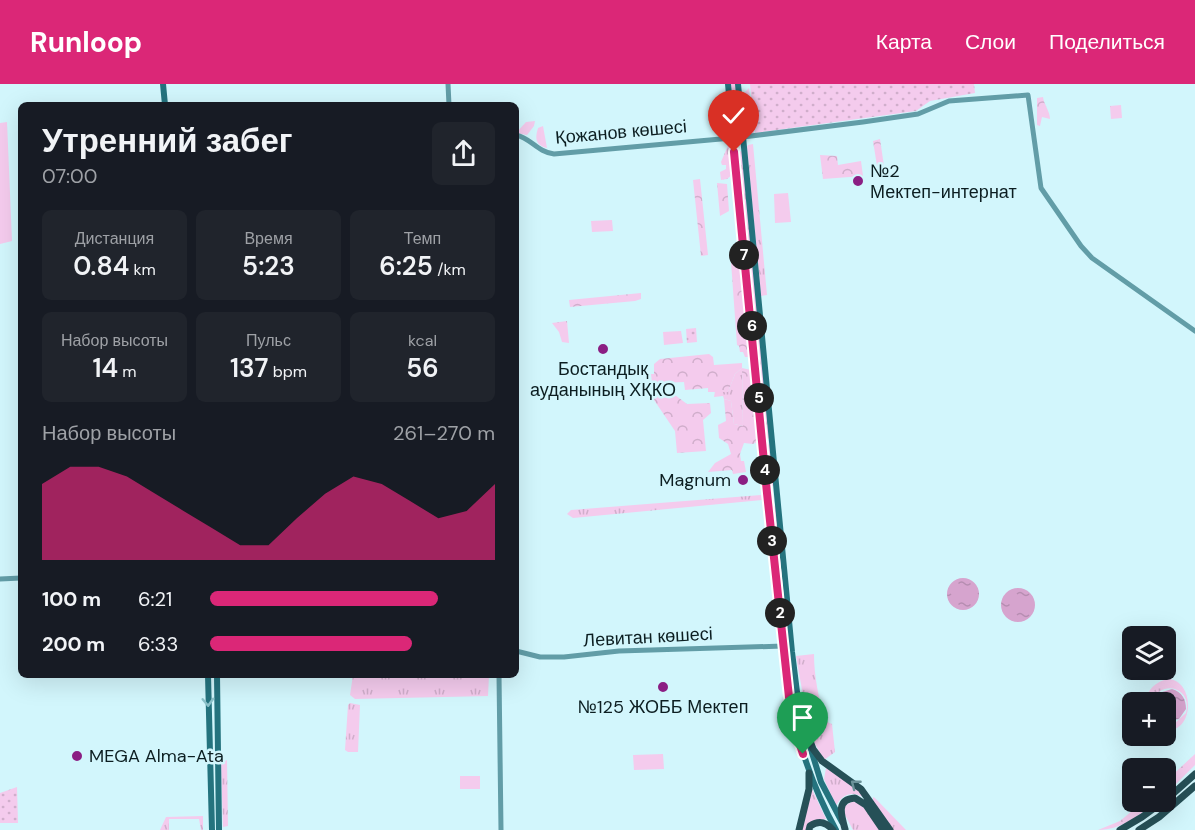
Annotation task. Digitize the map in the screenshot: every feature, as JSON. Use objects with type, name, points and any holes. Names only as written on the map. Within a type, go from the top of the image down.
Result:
[{"type":"main road","points":[[163,84],[165,102]]},
{"type":"main road","points":[[728,84],[783,646],[794,726],[809,773],[834,830]]},
{"type":"main road","points":[[738,84],[797,692],[816,771],[846,829]]},
{"type":"main road","points":[[763,441],[772,441]]},
{"type":"main road","points":[[208,678],[212,830]]},
{"type":"main road","points":[[217,678],[219,830]]},
{"type":"main road","points":[[804,725],[813,749],[822,761],[861,789],[890,830]]},
{"type":"main road","points":[[799,830],[809,789],[809,773]]},
{"type":"main road","points":[[1176,790],[1195,774]]},
{"type":"main road","points":[[1139,830],[1160,817],[1195,786]]},
{"type":"main road","points":[[846,829],[840,813],[841,806],[855,798],[866,805],[883,830]]},
{"type":"main road","points":[[1120,830],[1149,812]]},
{"type":"main road","points":[[809,830],[814,823],[820,822],[828,824],[834,830]]},
{"type":"street","points":[[448,84],[449,102]]},
{"type":"street","points":[[743,137],[918,114],[949,101],[1028,95],[1041,188],[1081,246],[1092,258],[1195,331]]},
{"type":"street","name":"Қожанов көшесі","points":[[519,136],[540,150],[554,154],[743,137]]},
{"type":"street","points":[[0,579],[18,578]]},
{"type":"street","name":"Левитан көшесі","points":[[519,652],[540,657],[564,657],[618,651],[783,646]]},
{"type":"street","points":[[499,678],[501,830]]},
{"type":"green space","points":[[731,84],[737,84],[740,124],[735,124]]},
{"type":"green space","points":[[750,84],[974,84],[975,93],[930,101],[916,111],[755,133]]},
{"type":"green space","points":[[749,88],[754,134],[746,131],[743,94]]},
{"type":"green space","points":[[1043,97],[1050,119],[1042,117],[1040,126],[1037,125],[1037,98]]},
{"type":"green space","points":[[1121,105],[1122,118],[1111,119],[1110,106]]},
{"type":"green space","points":[[535,121],[527,135],[519,134],[519,130],[526,122]]},
{"type":"green space","points":[[7,122],[12,241],[0,244],[0,123]]},
{"type":"green space","points":[[543,126],[547,148],[540,145],[536,138],[538,128]]},
{"type":"green space","points":[[880,139],[884,174],[878,172],[873,141]]},
{"type":"green space","points":[[729,143],[733,174],[721,180],[720,172],[726,169],[726,165],[722,165],[721,162]]},
{"type":"green space","points":[[753,144],[767,295],[761,296],[747,147]]},
{"type":"green space","points":[[744,151],[772,438],[763,439],[734,152]]},
{"type":"green space","points":[[820,155],[837,156],[838,165],[861,161],[863,176],[823,179]]},
{"type":"green space","points":[[700,179],[708,255],[701,256],[693,180]]},
{"type":"green space","points":[[717,183],[727,184],[729,211],[720,216]]},
{"type":"green space","points":[[788,193],[791,222],[775,223],[774,194]]},
{"type":"green space","points":[[612,220],[613,231],[592,232],[591,221]]},
{"type":"green space","points":[[740,257],[751,357],[745,357],[737,345],[731,262],[732,258]]},
{"type":"green space","points":[[641,293],[641,299],[635,301],[570,307],[569,300]]},
{"type":"green space","points":[[567,321],[569,343],[562,342],[559,332],[552,323]]},
{"type":"green space","points":[[696,328],[697,342],[687,343],[686,329]]},
{"type":"green space","points":[[681,331],[683,343],[664,345],[663,332]]},
{"type":"green space","points":[[709,354],[713,357],[714,365],[742,363],[742,368],[735,374],[728,392],[708,392],[708,388],[685,390],[684,382],[661,383],[661,391],[653,392],[651,374],[654,374],[654,364],[660,359]]},
{"type":"green space","points":[[742,368],[743,426],[734,424],[731,401],[724,399],[723,396],[714,397],[715,391],[728,392],[735,374]]},
{"type":"green space","points":[[742,368],[751,370],[754,375],[759,441],[753,444],[744,443],[740,454],[746,472],[733,474],[732,470],[708,472],[715,463],[731,454],[728,444],[719,438],[718,425],[726,421],[724,399],[731,401],[734,424],[743,426]]},
{"type":"green space","points":[[675,395],[687,404],[710,403],[711,413],[703,420],[706,451],[677,453],[675,431],[654,400],[654,396]]},
{"type":"green space","points":[[773,444],[776,486],[766,486],[763,445]]},
{"type":"green space","points":[[761,495],[762,500],[573,518],[567,514],[571,510]]},
{"type":"green space","points":[[776,506],[794,692],[808,758],[800,736],[791,692],[771,507]]},
{"type":"green space","points":[[814,654],[819,696],[825,721],[832,724],[835,752],[824,760],[810,735],[796,656]]},
{"type":"green space","points":[[353,678],[489,678],[488,696],[355,699],[350,695]]},
{"type":"green space","points":[[1171,680],[1177,682],[1187,696],[1186,715],[1176,729],[1176,722],[1186,713],[1185,697],[1181,692],[1169,688],[1160,692],[1149,692],[1159,682]]},
{"type":"green space","points":[[350,703],[360,705],[358,752],[345,750]]},
{"type":"green space","points":[[663,754],[664,769],[634,770],[633,755]]},
{"type":"green space","points":[[1195,754],[1195,765],[1176,784],[1176,772]]},
{"type":"green space","points":[[227,760],[228,826],[223,827],[221,763]]},
{"type":"green space","points":[[826,768],[856,787],[863,797],[855,794],[848,795],[836,806],[824,779]]},
{"type":"green space","points":[[460,776],[480,776],[480,789],[460,789]]},
{"type":"green space","points":[[17,787],[18,823],[0,823],[0,793]]},
{"type":"green space","points":[[812,789],[826,819],[814,821],[806,830],[801,830]]},
{"type":"green space","points":[[873,797],[906,830],[893,830],[873,801]]},
{"type":"green space","points":[[853,801],[861,803],[880,830],[853,830],[844,813],[845,806]]},
{"type":"green space","points":[[1131,812],[1142,812],[1122,825],[1098,830],[1120,821]]},
{"type":"green space","points":[[203,816],[203,830],[201,830],[199,819],[169,819],[169,830],[160,830],[166,817]]},
{"type":"water","points":[[963,578],[974,583],[979,594],[974,605],[963,610],[952,605],[947,594],[952,583]]},
{"type":"water","points":[[1018,588],[1030,593],[1035,605],[1030,617],[1018,622],[1006,617],[1001,605],[1006,593]]},
{"type":"water","points":[[1172,689],[1183,696],[1186,709],[1179,719],[1176,719],[1176,692],[1162,692]]},
{"type":"place","name":"№2 Мектеп-интернат","points":[[858,181]]},
{"type":"place","name":"Бостандық ауданының ХҚКО","points":[[603,349]]},
{"type":"place","name":"Magnum","points":[[743,480]]},
{"type":"place","name":"№125 ЖОББ Мектеп","points":[[663,687]]},
{"type":"place","name":"MEGA Alma-Ata","points":[[77,756]]},
{"type":"route","points":[[734,152],[789,697],[794,726],[803,754]]}]
